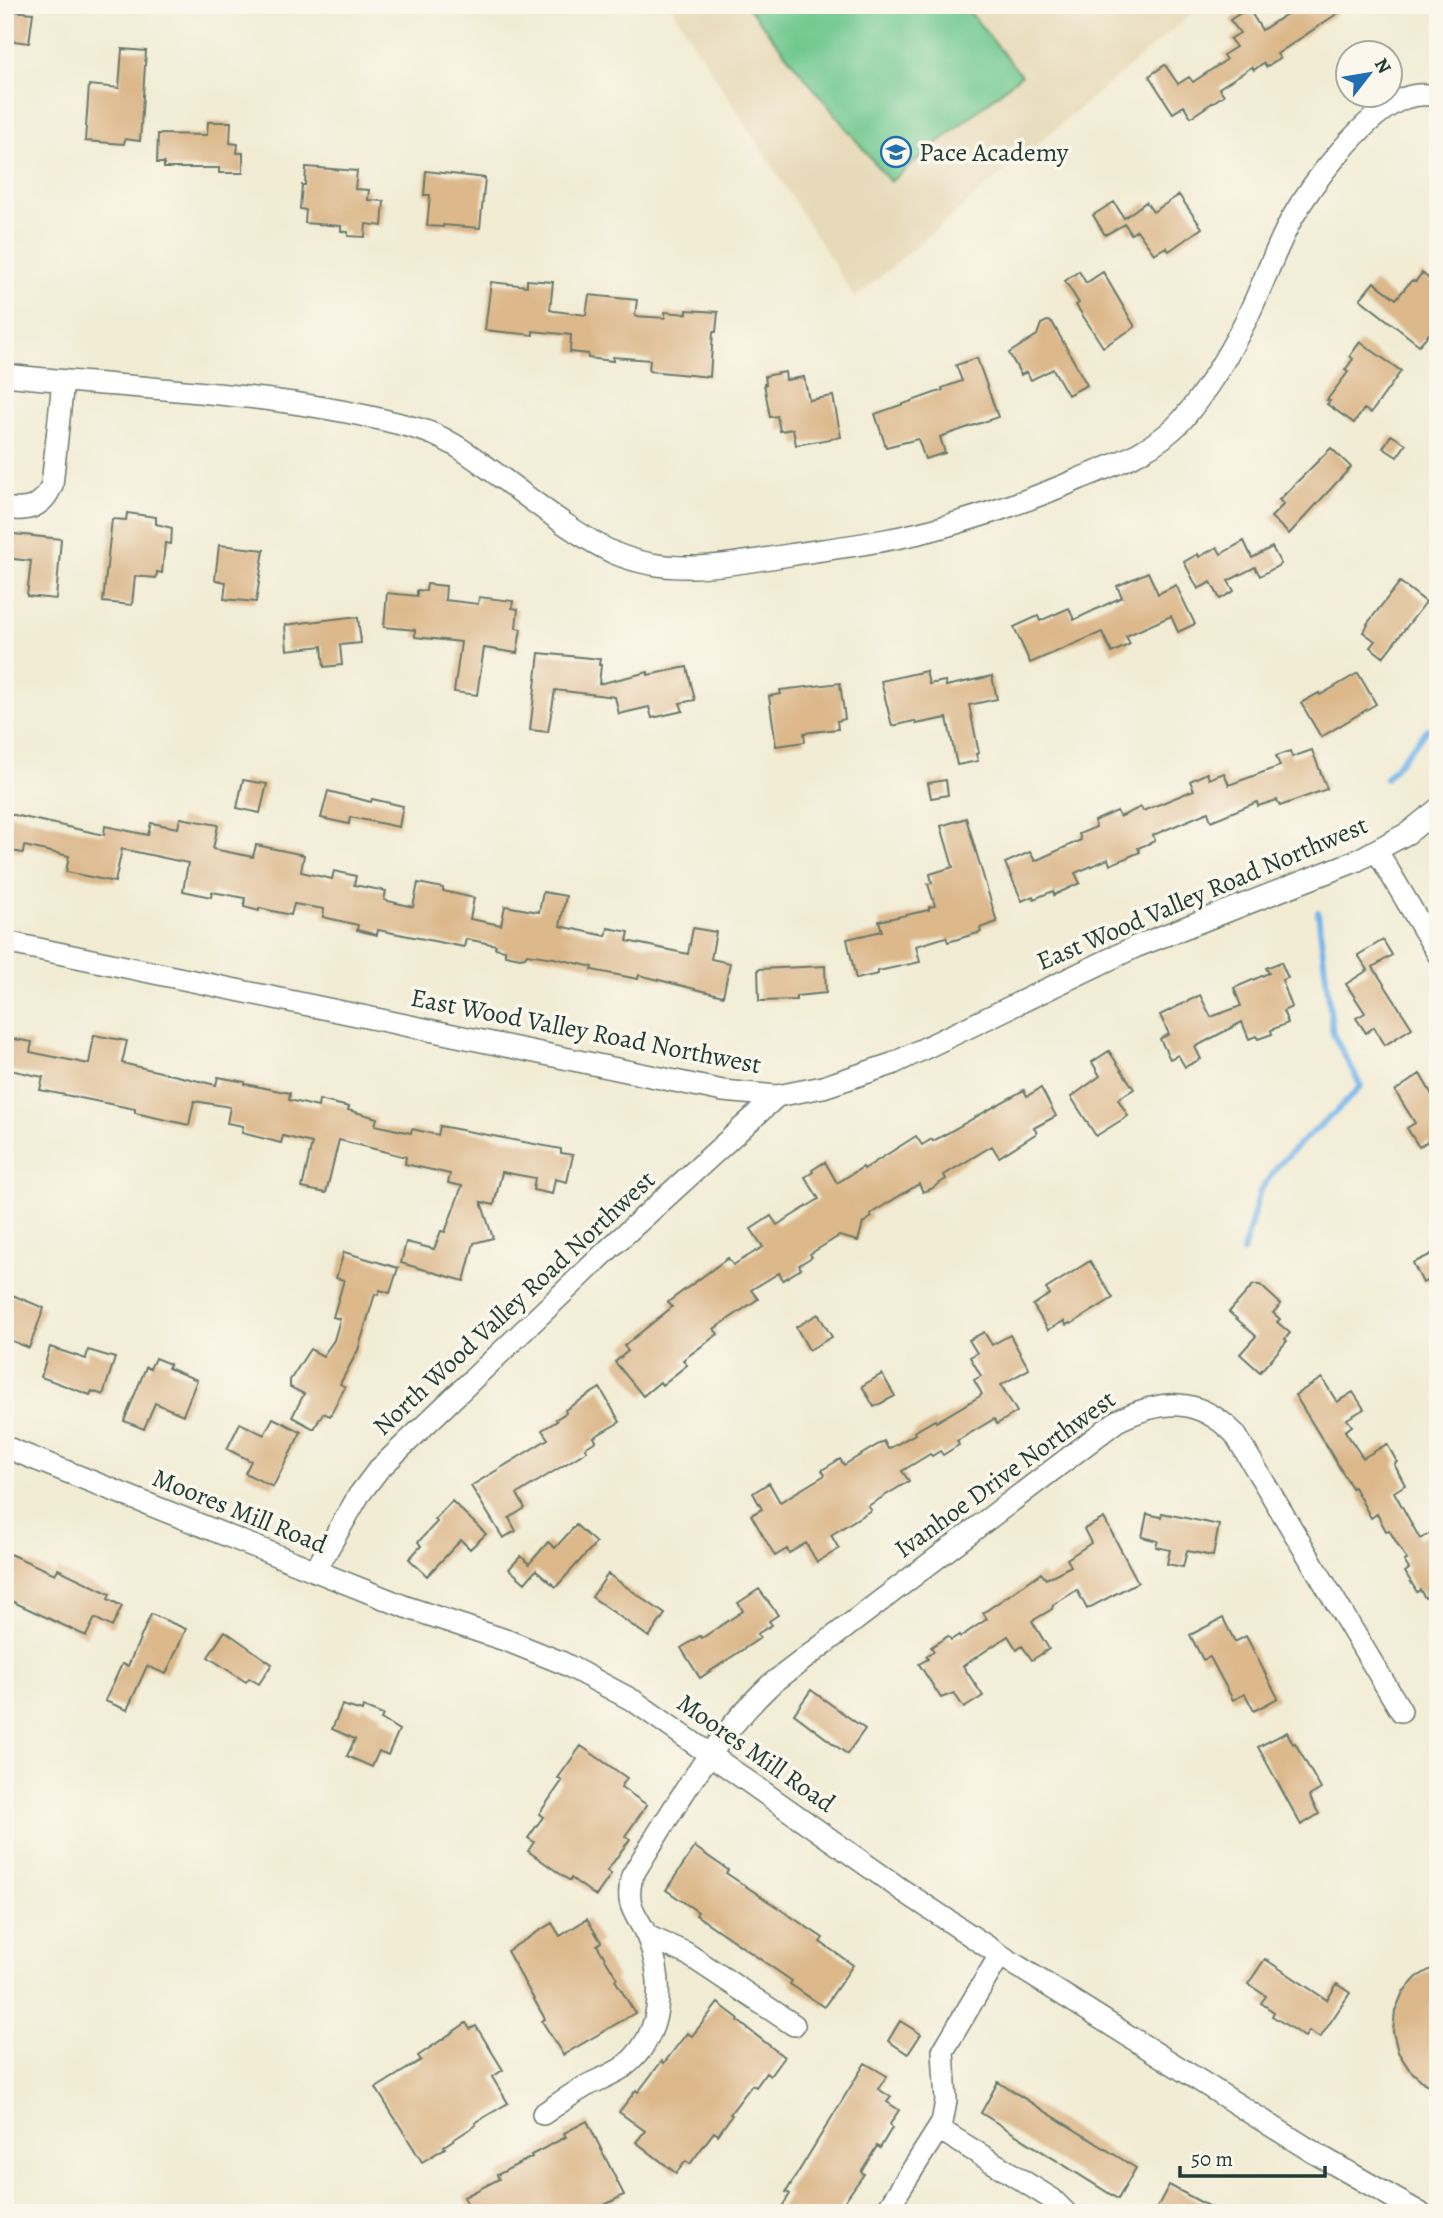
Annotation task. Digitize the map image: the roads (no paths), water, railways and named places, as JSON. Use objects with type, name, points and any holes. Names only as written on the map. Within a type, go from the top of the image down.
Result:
[{"type":"street","points":[[5,375],[227,394],[286,402],[417,428],[448,440],[584,536],[616,553],[660,566],[702,569],[884,541],[989,513],[1079,480],[1155,444],[1179,424],[1202,394],[1245,322],[1289,223],[1351,138],[1385,108],[1402,99],[1417,95],[1438,96]]},
{"type":"street","points":[[5,508],[26,509],[39,505],[47,496],[52,485],[63,381]]},
{"type":"street","name":"East Wood Valley Road Northwest","points":[[5,942],[723,1091],[777,1096],[824,1087],[892,1064],[1135,947],[1356,861],[1408,833],[1438,809]]},
{"type":"street","points":[[1377,851],[1438,954]]},
{"type":"street","name":"North Wood Valley Road Northwest","points":[[315,1571],[359,1495],[378,1470],[611,1247],[777,1096]]},
{"type":"street","name":"Ivanhoe Drive Northwest","points":[[543,2114],[623,2067],[639,2050],[652,2029],[658,2010],[659,1983],[647,1936],[630,1906],[632,1876],[710,1754],[743,1710],[770,1685],[1117,1421],[1141,1409],[1165,1404],[1185,1405],[1203,1410],[1220,1420],[1235,1434],[1401,1711]]},
{"type":"street","name":"Moores Mill Road","points":[[5,1447],[406,1607],[508,1641],[563,1663],[634,1701],[902,1890],[1000,1955],[1313,2152],[1420,2213]]},
{"type":"street","points":[[647,1936],[686,1954],[794,2025]]},
{"type":"street","points":[[885,2213],[942,2123],[946,2101],[943,2051],[1000,1955]]},
{"type":"street","points":[[939,2129],[1052,2199],[1066,2213]]},
{"type":"waterway","points":[[1386,778],[1428,729]]},
{"type":"waterway","points":[[1243,1252],[1260,1191],[1277,1167],[1361,1086],[1333,1034],[1318,912]]},
{"type":"place","name":"Pace Academy","points":[[896,152]]}]
